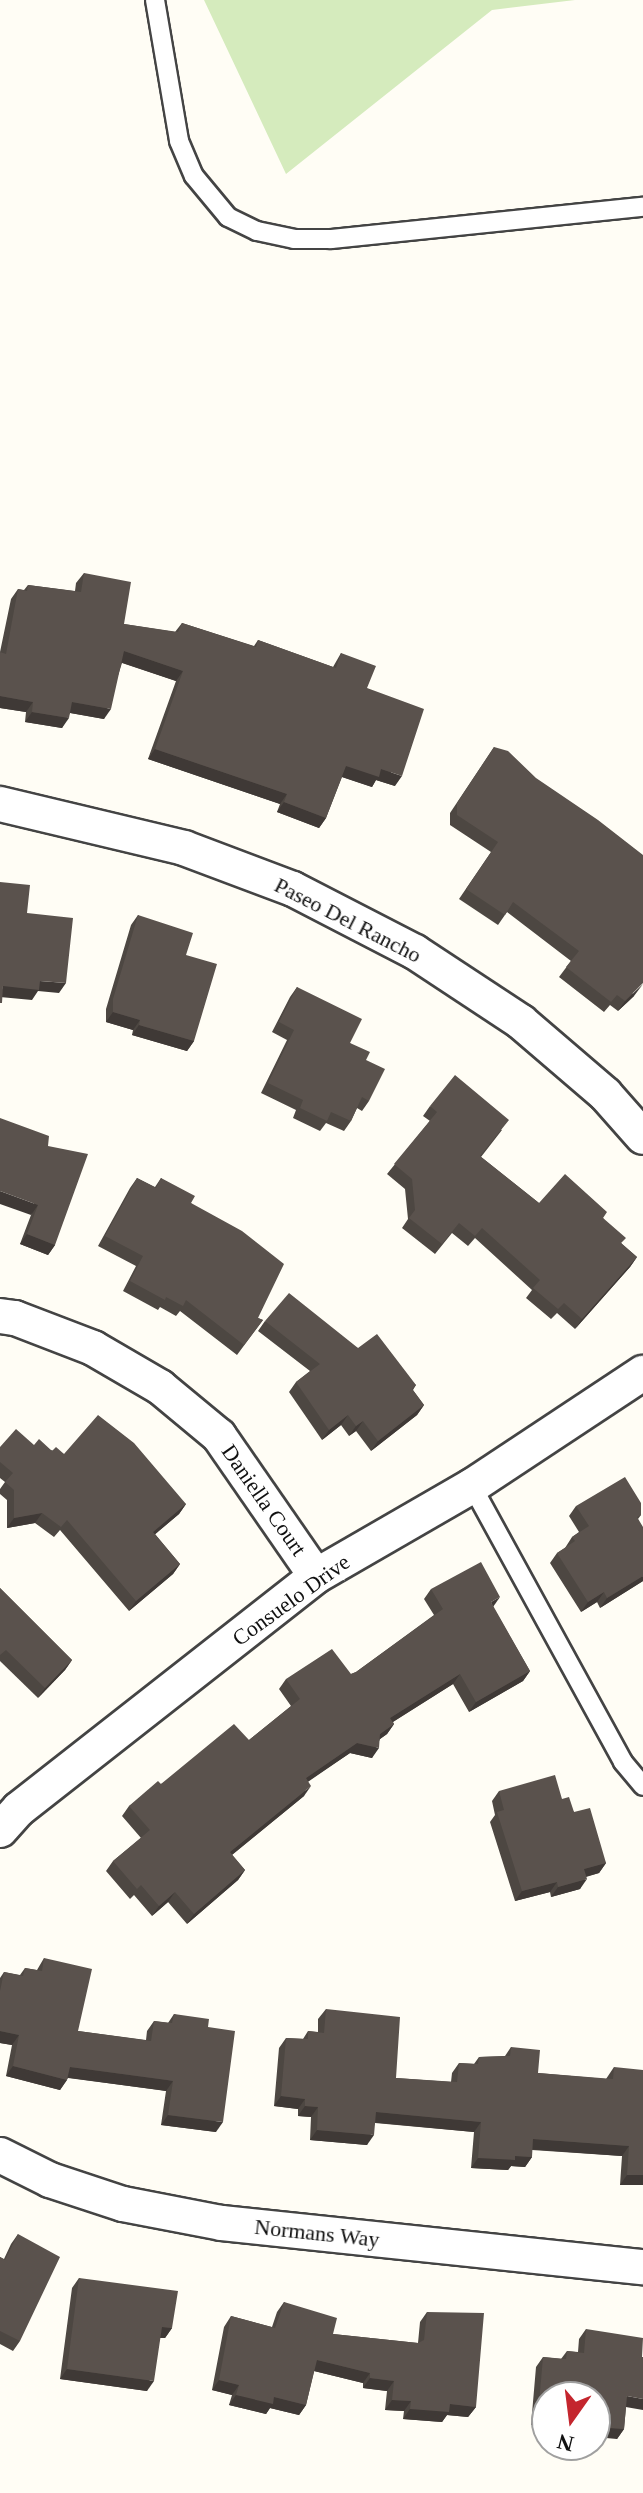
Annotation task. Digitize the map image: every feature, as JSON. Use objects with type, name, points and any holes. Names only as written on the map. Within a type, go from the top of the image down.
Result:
[{"type":"street","name":"Paseo Del Rancho","points":[[0,804],[184,848],[293,889],[415,952],[521,1022],[605,1094],[643,1137]]},
{"type":"street","name":"Daniella Court","points":[[0,1316],[15,1318],[93,1348],[160,1387],[219,1436],[316,1576]]},
{"type":"street","name":"Consuelo Drive","points":[[0,1830],[19,1809],[316,1576],[472,1486],[643,1373]]},
{"type":"street","name":"Normans Way","points":[[0,2155],[50,2180],[123,2204],[222,2223],[643,2267]]},
{"type":"lane","points":[[155,0],[179,141],[194,176],[228,217],[257,231],[294,239],[331,239],[643,207]]},
{"type":"lane","points":[[472,1486],[623,1762],[643,1786]]},
{"type":"green space","points":[[204,0],[575,0],[492,10],[286,174]]},
{"type":"building","points":[[84,573],[131,582],[124,624],[178,632],[182,623],[256,647],[258,640],[336,668],[341,653],[376,666],[367,688],[424,709],[402,776],[381,769],[379,777],[346,766],[326,818],[284,802],[287,794],[155,749],[183,671],[124,651],[111,709],[72,702],[69,718],[32,712],[33,702],[0,696],[0,652],[6,654],[18,589],[27,591],[28,585],[81,592]]},
{"type":"building","points":[[494,747],[508,751],[536,778],[643,855],[643,983],[625,1001],[617,995],[611,1002],[566,967],[579,951],[513,902],[505,915],[466,889],[498,842],[457,815],[457,803]]},
{"type":"building","points":[[0,882],[30,885],[27,913],[73,918],[66,983],[40,981],[39,990],[3,986],[2,1003],[0,1003]]},
{"type":"building","points":[[138,915],[193,933],[186,955],[217,964],[194,1041],[139,1025],[140,1020],[113,1012],[113,999]]},
{"type":"building","points":[[297,987],[362,1019],[350,1043],[370,1052],[366,1060],[385,1069],[369,1101],[362,1097],[351,1121],[331,1112],[327,1121],[300,1108],[303,1100],[268,1083],[294,1030],[279,1022]]},
{"type":"building","points":[[455,1075],[509,1120],[480,1156],[539,1203],[565,1174],[607,1212],[603,1218],[626,1238],[621,1243],[637,1257],[582,1319],[564,1303],[558,1309],[533,1288],[540,1280],[482,1228],[475,1236],[459,1223],[442,1244],[409,1218],[415,1210],[412,1179],[394,1164],[437,1112],[430,1106]]},
{"type":"building","points":[[0,1118],[49,1136],[48,1146],[88,1154],[55,1245],[27,1234],[38,1205],[0,1191]]},
{"type":"building","points":[[137,1178],[156,1188],[161,1178],[195,1196],[191,1203],[242,1231],[284,1264],[258,1318],[263,1320],[244,1345],[186,1300],[183,1306],[166,1297],[165,1300],[130,1281],[143,1256],[105,1236]]},
{"type":"building","points":[[289,1293],[358,1348],[377,1334],[416,1385],[412,1389],[424,1405],[378,1441],[363,1421],[356,1426],[348,1415],[329,1430],[296,1382],[320,1364],[265,1321]]},
{"type":"building","points":[[98,1415],[134,1443],[186,1504],[153,1532],[180,1564],[136,1601],[67,1520],[61,1527],[42,1513],[14,1518],[14,1490],[5,1482],[13,1473],[0,1462],[0,1447],[16,1429],[34,1445],[39,1439],[52,1451],[56,1447],[64,1454]]},
{"type":"building","points":[[625,1477],[641,1503],[641,1515],[637,1517],[643,1527],[643,1576],[607,1598],[604,1592],[588,1602],[557,1553],[575,1541],[572,1537],[589,1526],[576,1506]]},
{"type":"building","points":[[481,1562],[500,1597],[491,1602],[530,1671],[476,1702],[460,1674],[390,1718],[394,1724],[380,1734],[379,1748],[357,1743],[306,1778],[311,1786],[230,1852],[245,1870],[194,1914],[175,1892],[159,1906],[141,1885],[137,1889],[113,1861],[150,1830],[129,1806],[234,1724],[249,1740],[300,1699],[286,1679],[332,1649],[351,1674],[356,1672],[443,1609],[431,1589]]},
{"type":"building","points":[[0,1588],[72,1660],[45,1688],[6,1650],[0,1655]]},
{"type":"building","points":[[555,1775],[562,1799],[569,1797],[574,1812],[590,1808],[606,1863],[584,1869],[587,1879],[558,1887],[557,1882],[522,1891],[497,1812],[504,1810],[499,1791]]},
{"type":"building","points":[[44,1958],[92,1969],[78,2031],[151,2041],[154,2021],[172,2023],[174,2014],[209,2019],[208,2027],[235,2031],[223,2122],[168,2115],[173,2081],[70,2067],[67,2080],[13,2066],[19,2035],[0,2031],[0,1991],[4,1972],[23,1976],[25,1968],[42,1971]]},
{"type":"building","points":[[326,2009],[400,2017],[396,2078],[457,2082],[459,2063],[478,2064],[479,2057],[510,2056],[511,2047],[540,2050],[538,2073],[613,2079],[614,2067],[643,2070],[643,2175],[627,2175],[629,2146],[533,2139],[532,2157],[515,2156],[515,2160],[478,2158],[481,2122],[376,2112],[374,2135],[317,2130],[318,2107],[305,2106],[305,2099],[281,2096],[286,2038],[308,2039],[308,2031],[324,2033]]},
{"type":"building","points":[[18,2234],[60,2257],[20,2341],[0,2331],[0,2257],[5,2260]]},
{"type":"building","points":[[79,2278],[178,2291],[172,2328],[162,2327],[154,2381],[67,2369]]},
{"type":"building","points":[[284,2302],[337,2318],[333,2334],[418,2343],[424,2340],[427,2312],[484,2313],[476,2407],[450,2404],[449,2412],[410,2409],[411,2401],[392,2400],[394,2381],[370,2378],[370,2373],[317,2360],[306,2405],[274,2397],[273,2404],[236,2395],[239,2385],[219,2380],[231,2316],[275,2328]]},
{"type":"building","points":[[586,2329],[643,2338],[643,2399],[627,2396],[624,2429],[611,2428],[611,2381],[541,2381],[543,2357],[566,2359],[567,2351],[584,2353]]}]
